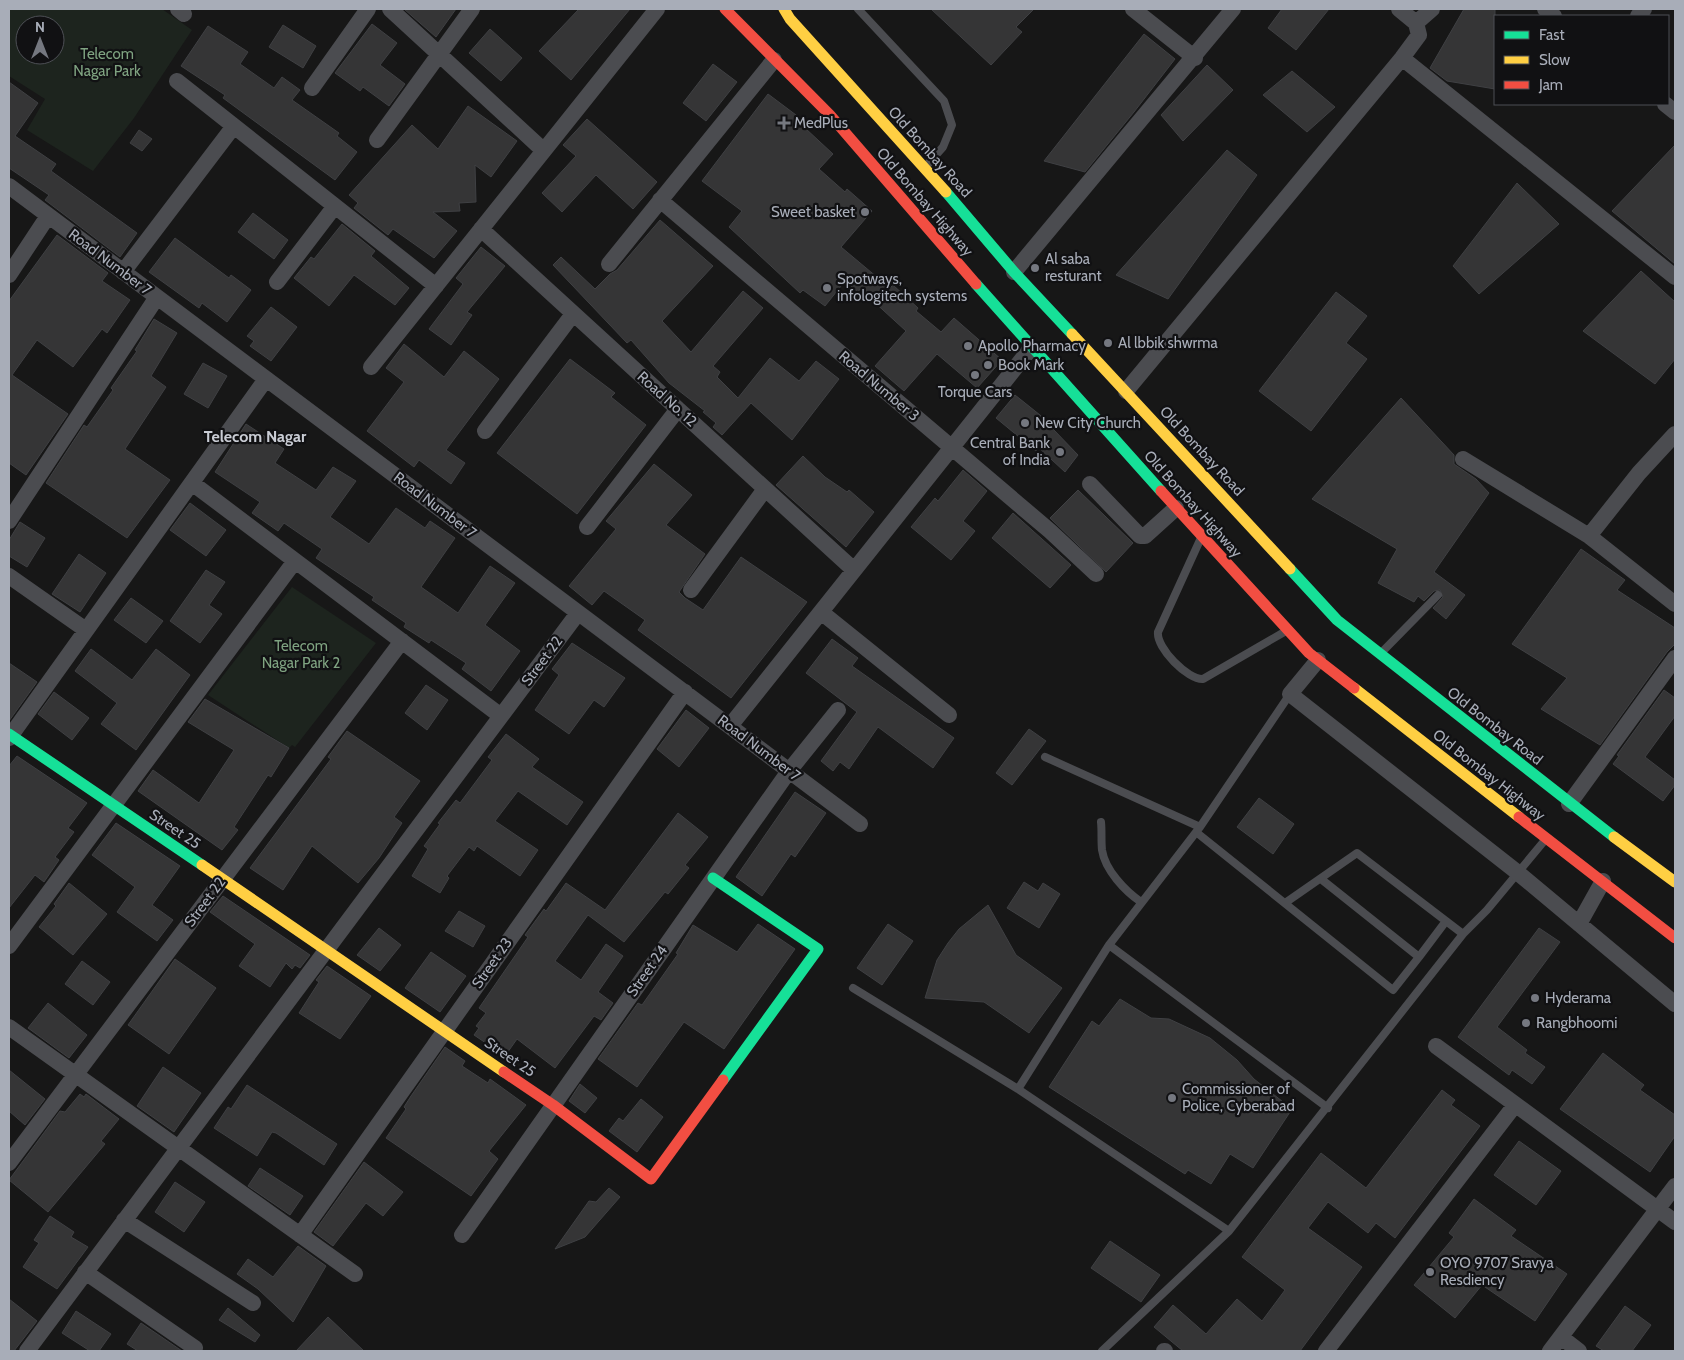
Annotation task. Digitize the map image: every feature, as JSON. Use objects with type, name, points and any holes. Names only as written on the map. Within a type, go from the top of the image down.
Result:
[{"type":"main road","name":"Old Bombay Highway","points":[[725,9],[830,115],[1031,348],[1201,536],[1318,660],[1675,938]]},
{"type":"main road","points":[[779,9],[790,19]]},
{"type":"main road","name":"Old Bombay Road","points":[[784,9],[790,19],[924,168],[1014,272],[1337,620],[1569,804],[1649,861]]},
{"type":"main road","name":"Street 25","points":[[9,736],[114,805],[553,1105],[651,1179],[818,948],[714,878]]},
{"type":"main road","points":[[1649,861],[1675,873]]},
{"type":"main road","points":[[1649,861],[1675,882]]},
{"type":"street","points":[[312,88],[368,9]]},
{"type":"street","points":[[390,9],[543,150]]},
{"type":"street","points":[[377,140],[438,52],[472,9]]},
{"type":"street","points":[[371,367],[657,9]]},
{"type":"street","points":[[1133,9],[1195,58]]},
{"type":"street","points":[[1014,272],[1195,58],[1234,9]]},
{"type":"street","points":[[1126,391],[1419,35],[1416,23],[1400,9]]},
{"type":"street","points":[[1416,23],[1432,9]]},
{"type":"street","points":[[1402,58],[1675,277]]},
{"type":"street","points":[[609,264],[774,60]]},
{"type":"street","points":[[177,81],[436,286]]},
{"type":"street","points":[[123,272],[234,126]]},
{"type":"street","name":"Road Number 7","points":[[9,186],[860,824]]},
{"type":"street","name":"Road Number 3","points":[[660,200],[1050,531],[1096,574]]},
{"type":"street","points":[[277,282],[335,206]]},
{"type":"street","points":[[9,275],[48,216]]},
{"type":"street","name":"Road No. 12","points":[[480,229],[854,570]]},
{"type":"street","points":[[9,521],[157,297]]},
{"type":"street","points":[[486,432],[573,314]]},
{"type":"street","points":[[730,726],[1031,348]]},
{"type":"street","points":[[9,736],[266,379]]},
{"type":"street","points":[[587,527],[678,409]]},
{"type":"street","points":[[1589,536],[1639,474],[1675,434]]},
{"type":"street","points":[[1463,459],[1589,536],[1675,604]]},
{"type":"street","points":[[192,483],[501,716]]},
{"type":"street","points":[[1090,484],[1140,536],[1145,536],[1176,508]]},
{"type":"street","points":[[691,590],[766,489]]},
{"type":"street","points":[[9,946],[295,561]]},
{"type":"street","points":[[9,576],[86,630]]},
{"type":"street","points":[[821,612],[949,715]]},
{"type":"street","name":"Street 22","points":[[27,1351],[578,613]]},
{"type":"street","name":"Street 22","points":[[9,1163],[402,641]]},
{"type":"street","points":[[1569,804],[1675,658]]},
{"type":"street","points":[[1318,660],[1290,694],[1518,872],[1675,1004]]},
{"type":"street","name":"Street 23","points":[[300,1235],[685,692]]},
{"type":"street","name":"Street 24","points":[[462,1235],[789,771],[838,710]]},
{"type":"street","points":[[1579,924],[1603,881]]},
{"type":"street","points":[[9,1027],[355,1274]]},
{"type":"street","points":[[1436,1046],[1675,1222]]},
{"type":"street","points":[[1326,1351],[1515,1105]]},
{"type":"street","points":[[1550,1351],[1675,1186]]},
{"type":"street","points":[[124,1220],[253,1303]]},
{"type":"street","points":[[85,1272],[195,1348]]},
{"type":"street","points":[[1561,1337],[1579,1351]]},
{"type":"lane","points":[[858,9],[944,101],[952,125],[943,147],[924,168]]},
{"type":"lane","points":[[1201,536],[1158,632],[1157,638],[1163,649],[1190,677],[1203,679],[1288,630]]},
{"type":"lane","points":[[1380,654],[1438,595]]},
{"type":"lane","points":[[1018,1089],[1109,946],[1198,829],[1290,694]]},
{"type":"lane","points":[[1044,757],[1198,829],[1285,904],[1393,990],[1446,921]]},
{"type":"lane","points":[[1101,822],[1102,851],[1111,869],[1128,893],[1141,902]]},
{"type":"lane","points":[[1102,1351],[1229,1231],[1328,1108],[1463,934],[1486,910],[1546,839]]},
{"type":"lane","points":[[1285,904],[1358,853],[1463,934]]},
{"type":"lane","points":[[1321,879],[1418,957]]},
{"type":"lane","points":[[1109,946],[1328,1108]]},
{"type":"lane","points":[[853,988],[1018,1089],[1229,1231]]},
{"type":"green space","name":"Telecom Nagar Park","points":[[9,9],[162,9],[192,30],[134,118],[93,171],[27,130],[45,99],[9,76]]},
{"type":"green space","name":"Telecom Nagar Park 2","points":[[292,587],[376,643],[295,747],[292,745],[289,748],[208,695]]},
{"type":"building","points":[[404,9],[456,9],[436,37]]},
{"type":"building","points":[[579,9],[630,9],[571,80],[539,51]]},
{"type":"building","points":[[931,9],[1034,9],[1016,27],[1022,32],[991,65]]},
{"type":"building","points":[[1282,9],[1329,9],[1296,50],[1268,28]]},
{"type":"building","points":[[1464,9],[1495,9],[1494,89],[1447,81],[1430,68]]},
{"type":"building","points":[[372,24],[397,43],[380,65],[405,84],[389,106],[363,87],[360,91],[335,73]]},
{"type":"building","points":[[283,25],[316,46],[303,68],[269,47]]},
{"type":"building","points":[[208,26],[248,52],[240,64],[274,88],[282,77],[300,90],[292,100],[339,133],[337,136],[357,152],[335,180],[223,98],[225,95],[181,66]]},
{"type":"building","points":[[490,29],[522,58],[501,81],[469,53]]},
{"type":"building","points":[[1144,34],[1175,59],[1134,112],[1085,172],[1044,161]]},
{"type":"building","points":[[713,64],[737,82],[706,121],[683,103]]},
{"type":"building","points":[[1207,65],[1233,90],[1183,141],[1161,115]]},
{"type":"building","points":[[1292,71],[1335,107],[1307,132],[1263,95]]},
{"type":"building","points":[[9,82],[38,103],[15,136],[56,164],[51,171],[137,233],[120,257],[45,200],[49,195],[9,168]]},
{"type":"building","points":[[768,94],[808,124],[805,128],[833,154],[819,169],[845,192],[847,189],[872,211],[841,247],[890,288],[893,285],[918,308],[916,311],[941,332],[954,318],[1002,360],[977,388],[937,354],[904,391],[875,366],[906,331],[860,289],[858,292],[845,281],[825,306],[803,290],[800,293],[729,227],[742,211],[702,181]]},
{"type":"building","points":[[468,106],[517,141],[491,177],[475,165],[476,202],[459,203],[460,211],[433,212],[457,231],[434,258],[393,229],[388,235],[354,208],[358,203],[349,195],[412,125],[438,149]]},
{"type":"building","points":[[587,119],[657,182],[633,209],[596,175],[562,212],[542,193],[576,156],[563,145]]},
{"type":"building","points":[[139,130],[152,139],[142,151],[130,143]]},
{"type":"building","points":[[1675,145],[1675,264],[1612,211]]},
{"type":"building","points":[[1227,150],[1257,175],[1168,299],[1116,275]]},
{"type":"building","points":[[1517,183],[1559,224],[1479,294],[1453,266]]},
{"type":"building","points":[[253,213],[288,240],[274,259],[238,232]]},
{"type":"building","points":[[660,220],[713,266],[662,321],[691,352],[743,291],[763,308],[713,366],[720,372],[717,377],[738,398],[770,358],[799,381],[816,361],[839,379],[792,440],[751,403],[722,435],[713,427],[716,423],[703,412],[705,411],[669,383],[631,340],[627,343],[553,265],[561,257],[595,289],[610,274],[617,270]]},
{"type":"building","points":[[342,224],[375,251],[371,256],[409,288],[395,305],[354,275],[329,306],[294,278],[311,257],[314,259]]},
{"type":"building","points":[[57,235],[108,273],[102,281],[130,300],[107,333],[102,329],[73,367],[37,340],[12,375],[68,414],[26,475],[9,463],[9,301]]},
{"type":"building","points":[[175,238],[229,278],[231,275],[251,290],[227,322],[202,303],[199,308],[149,272]]},
{"type":"building","points":[[481,247],[505,266],[467,312],[472,315],[451,345],[429,329],[463,284],[456,278]]},
{"type":"building","points":[[1641,271],[1675,302],[1675,359],[1655,384],[1583,331]]},
{"type":"building","points":[[1336,292],[1367,316],[1346,343],[1367,359],[1311,431],[1259,391]]},
{"type":"building","points":[[271,307],[297,327],[271,361],[250,346],[254,341],[247,336]]},
{"type":"building","points":[[154,319],[177,333],[151,376],[166,387],[125,449],[170,480],[127,538],[46,483],[84,425],[87,427],[113,390],[111,388],[137,351],[135,350]]},
{"type":"building","points":[[404,344],[444,377],[464,351],[499,379],[446,450],[465,463],[451,484],[419,460],[414,467],[367,431],[404,382],[386,368]]},
{"type":"building","points":[[570,359],[615,393],[611,397],[646,425],[577,514],[497,453]]},
{"type":"building","points":[[203,363],[227,376],[208,408],[184,394]]},
{"type":"building","name":"New City Church","points":[[1015,395],[1055,427],[1053,429],[1078,455],[1065,472],[1038,447],[1036,451],[996,418]]},
{"type":"building","points":[[1401,398],[1454,455],[1454,464],[1476,479],[1489,493],[1434,572],[1465,595],[1446,619],[1433,608],[1443,597],[1440,590],[1434,591],[1424,601],[1418,596],[1414,602],[1378,583],[1397,549],[1312,499]]},
{"type":"building","points":[[246,424],[284,449],[275,463],[316,490],[333,467],[356,481],[330,517],[369,544],[396,508],[425,528],[430,521],[455,538],[421,587],[458,613],[490,566],[515,583],[485,625],[520,651],[491,691],[462,669],[466,663],[431,640],[429,643],[404,627],[406,623],[372,600],[374,597],[316,558],[322,549],[284,523],[278,531],[252,513],[260,502],[215,472]]},
{"type":"building","points":[[803,456],[825,477],[847,492],[849,490],[874,512],[846,547],[776,485]]},
{"type":"building","points":[[654,464],[692,495],[666,525],[705,554],[679,592],[685,598],[703,610],[741,557],[807,602],[731,698],[638,630],[645,620],[604,591],[592,605],[569,586],[616,529],[606,521]]},
{"type":"building","points":[[963,470],[987,491],[963,521],[975,531],[951,560],[911,527],[935,498],[938,501]]},
{"type":"building","points":[[1078,490],[1133,543],[1106,572],[1050,518]]},
{"type":"building","points":[[190,503],[226,530],[206,556],[170,530]]},
{"type":"building","points":[[1013,513],[1071,565],[1050,588],[992,538]]},
{"type":"building","points":[[20,522],[45,538],[27,567],[9,556],[9,540]]},
{"type":"building","points":[[1581,549],[1625,580],[1617,590],[1675,628],[1675,644],[1667,652],[1600,745],[1541,709],[1567,678],[1512,644]]},
{"type":"building","points":[[79,554],[106,573],[80,612],[52,594]]},
{"type":"building","points":[[206,570],[225,582],[209,605],[222,614],[200,643],[170,621]]},
{"type":"building","points":[[131,598],[163,621],[146,643],[114,620]]},
{"type":"building","points":[[832,639],[858,658],[852,666],[954,738],[933,768],[878,727],[849,769],[840,762],[833,771],[821,761],[857,712],[806,673]]},
{"type":"building","points":[[572,643],[625,678],[604,707],[594,700],[569,734],[535,710],[559,675],[552,669]]},
{"type":"building","points":[[91,649],[132,680],[156,649],[190,675],[136,750],[101,724],[117,703],[75,671]]},
{"type":"building","points":[[9,663],[37,682],[9,721]]},
{"type":"building","points":[[426,685],[448,700],[427,730],[405,713]]},
{"type":"building","points":[[1664,690],[1675,698],[1675,716],[1645,757],[1675,780],[1675,785],[1663,801],[1613,764],[1619,756],[1617,755]]},
{"type":"building","points":[[54,692],[89,718],[72,740],[38,714]]},
{"type":"building","points":[[205,699],[289,748],[271,777],[268,775],[234,827],[238,830],[222,850],[138,791],[153,770],[199,803],[234,750],[188,722]]},
{"type":"building","points":[[686,710],[709,728],[679,767],[657,749]]},
{"type":"building","points":[[1029,729],[1046,741],[1012,785],[996,773]]},
{"type":"building","points":[[347,731],[420,781],[394,817],[402,823],[379,858],[358,883],[312,846],[283,890],[250,868],[331,759],[328,757]]},
{"type":"building","points":[[506,734],[539,759],[532,767],[583,802],[567,825],[518,791],[495,821],[538,850],[520,876],[477,846],[474,851],[469,847],[447,876],[449,878],[440,893],[412,876],[428,849],[424,846],[440,824],[438,823],[456,800],[460,803],[492,760],[488,757]]},
{"type":"building","points":[[17,756],[87,803],[68,828],[74,832],[55,857],[59,860],[44,882],[35,875],[9,908],[9,766]]},
{"type":"building","points":[[795,792],[826,813],[795,857],[791,854],[762,896],[736,877]]},
{"type":"building","points":[[1259,798],[1294,824],[1273,854],[1237,827]]},
{"type":"building","points":[[678,813],[708,837],[685,865],[689,868],[668,894],[665,892],[624,942],[588,915],[555,961],[581,980],[606,944],[623,956],[598,992],[613,1003],[601,1020],[594,1016],[555,1068],[517,1039],[505,1056],[474,1035],[479,1028],[476,1026],[486,1013],[479,1008],[528,937],[525,935],[544,909],[546,911],[566,883],[605,910]]},
{"type":"building","points":[[116,823],[180,866],[152,905],[173,920],[157,941],[117,912],[135,887],[92,855]]},
{"type":"building","points":[[1024,882],[1038,891],[1043,883],[1060,894],[1039,928],[1007,908]]},
{"type":"building","points":[[69,883],[107,914],[73,955],[39,927],[56,906],[54,904]]},
{"type":"building","points":[[223,896],[310,955],[300,968],[295,965],[292,969],[286,963],[270,987],[239,966],[255,944],[210,912]]},
{"type":"building","points":[[988,905],[1016,955],[1062,988],[1029,1033],[984,1002],[925,998],[937,960],[948,943],[959,929]]},
{"type":"building","points":[[459,911],[485,926],[473,947],[445,931]]},
{"type":"building","points":[[758,924],[795,949],[724,1049],[684,1022],[637,1087],[598,1059],[638,1003],[642,1005],[678,954],[676,953],[693,925],[737,952]]},
{"type":"building","points":[[888,924],[913,941],[882,985],[857,968]]},
{"type":"building","points":[[379,928],[401,945],[380,971],[357,955]]},
{"type":"building","points":[[1539,928],[1560,942],[1497,1027],[1527,1050],[1525,1053],[1545,1067],[1532,1084],[1512,1070],[1509,1075],[1458,1037]]},
{"type":"building","points":[[431,952],[466,976],[440,1012],[405,988]]},
{"type":"building","points":[[175,959],[216,988],[169,1054],[128,1025]]},
{"type":"building","points":[[82,961],[110,982],[93,1005],[65,984]]},
{"type":"building","points":[[327,966],[371,996],[340,1039],[299,1013],[319,982],[316,980]]},
{"type":"building","name":"Commissioner of Police, Cyberabad","points":[[1120,999],[1151,1018],[1169,1019],[1210,1038],[1237,1060],[1254,1079],[1292,1109],[1253,1168],[1230,1154],[1211,1184],[1188,1170],[1185,1174],[1049,1087],[1092,1021],[1099,1026]]},
{"type":"building","points":[[48,1003],[87,1035],[69,1058],[28,1028]]},
{"type":"building","points":[[445,1047],[465,1061],[462,1066],[488,1083],[490,1079],[526,1105],[489,1151],[498,1159],[471,1196],[386,1138],[406,1109],[404,1107],[411,1096]]},
{"type":"building","points":[[1603,1053],[1644,1085],[1640,1090],[1675,1115],[1675,1136],[1650,1172],[1560,1109]]},
{"type":"building","points":[[163,1067],[201,1093],[174,1132],[137,1106]]},
{"type":"building","points":[[9,1070],[45,1099],[25,1125],[9,1111]]},
{"type":"building","points":[[580,1084],[597,1098],[585,1113],[569,1101]]},
{"type":"building","points":[[247,1085],[337,1144],[324,1165],[276,1133],[272,1132],[257,1156],[214,1128],[228,1107],[231,1109]]},
{"type":"building","points":[[1442,1090],[1455,1100],[1451,1105],[1480,1126],[1395,1238],[1376,1223],[1368,1233],[1328,1202],[1308,1228],[1362,1267],[1300,1351],[1183,1351],[1154,1327],[1173,1305],[1206,1334],[1237,1299],[1262,1321],[1285,1290],[1242,1257],[1321,1153],[1366,1188]]},
{"type":"building","points":[[80,1094],[84,1097],[86,1094],[119,1119],[101,1141],[105,1144],[48,1212],[9,1180],[60,1111],[65,1112]]},
{"type":"building","points":[[641,1099],[663,1117],[637,1152],[609,1131],[619,1118],[623,1121]]},
{"type":"building","points":[[1519,1141],[1561,1171],[1536,1205],[1494,1175]]},
{"type":"building","points":[[364,1162],[403,1192],[383,1216],[366,1203],[333,1246],[314,1232]]},
{"type":"building","points":[[260,1168],[303,1196],[290,1215],[248,1186]]},
{"type":"building","points":[[175,1182],[205,1202],[184,1232],[155,1212]]},
{"type":"building","points":[[609,1188],[620,1197],[585,1237],[555,1249],[589,1201],[596,1202]]},
{"type":"building","points":[[1474,1199],[1516,1230],[1511,1236],[1567,1274],[1535,1321],[1482,1285],[1455,1318],[1414,1285],[1454,1237],[1449,1233]]},
{"type":"building","points":[[50,1216],[74,1232],[71,1237],[88,1247],[57,1289],[23,1267],[39,1243],[34,1240]]},
{"type":"building","points":[[1110,1241],[1160,1275],[1141,1302],[1091,1268]]},
{"type":"building","points":[[298,1246],[326,1266],[293,1322],[258,1289],[237,1274],[248,1259],[273,1277]]},
{"type":"building","points":[[9,1299],[37,1321],[14,1351],[9,1351]]},
{"type":"building","points":[[1625,1306],[1651,1325],[1632,1351],[1604,1351],[1596,1346]]},
{"type":"building","points":[[228,1308],[260,1335],[255,1342],[219,1320]]},
{"type":"building","points":[[76,1311],[111,1334],[99,1351],[90,1351],[62,1333]]},
{"type":"building","points":[[328,1317],[364,1351],[296,1351]]},
{"type":"building","points":[[141,1323],[182,1351],[138,1351],[127,1344]]},
{"type":"traffic: fast","points":[[946,192],[1014,272],[1072,334]]},
{"type":"traffic: fast","points":[[976,284],[1161,491]]},
{"type":"traffic: fast","points":[[1290,569],[1337,620],[1614,837]]},
{"type":"traffic: fast","points":[[9,734],[202,865]]},
{"type":"traffic: fast","points":[[713,878],[818,949],[723,1080]]},
{"type":"traffic: slow","points":[[784,9],[790,19],[946,192]]},
{"type":"traffic: slow","points":[[1072,334],[1290,569]]},
{"type":"traffic: slow","points":[[1354,688],[1519,817]]},
{"type":"traffic: slow","points":[[1614,837],[1675,882]]},
{"type":"traffic: slow","points":[[202,865],[504,1072]]},
{"type":"traffic: jam","points":[[725,9],[830,115],[976,284]]},
{"type":"traffic: jam","points":[[1161,491],[1309,653],[1354,688]]},
{"type":"traffic: jam","points":[[1519,817],[1675,938]]},
{"type":"traffic: jam","points":[[504,1072],[553,1105],[651,1179],[723,1080]]},
{"type":"place","name":"MedPlus","points":[[784,123]]},
{"type":"place","name":"Sweet basket","points":[[865,212]]},
{"type":"place","name":"Al saba resturant","points":[[1035,268]]},
{"type":"place","name":"Spotways, infologitech systems","points":[[827,288]]},
{"type":"place","name":"Al lbbik shwrma","points":[[1108,343]]},
{"type":"place","name":"Apollo Pharmacy","points":[[968,346]]},
{"type":"place","name":"Book Mark","points":[[988,365]]},
{"type":"place","name":"Torque Cars","points":[[975,375]]},
{"type":"place","name":"New City Church","points":[[1025,423]]},
{"type":"place","name":"Central Bank of India","points":[[1060,452]]},
{"type":"place","name":"Hyderama","points":[[1535,998]]},
{"type":"place","name":"Rangbhoomi","points":[[1526,1023]]},
{"type":"place","name":"Commissioner of Police, Cyberabad","points":[[1172,1098]]},
{"type":"place","name":"OYO 9707 Sravya Resdiency","points":[[1430,1272]]},
{"type":"district","name":"Telecom Nagar","points":[[255,436]]}]
